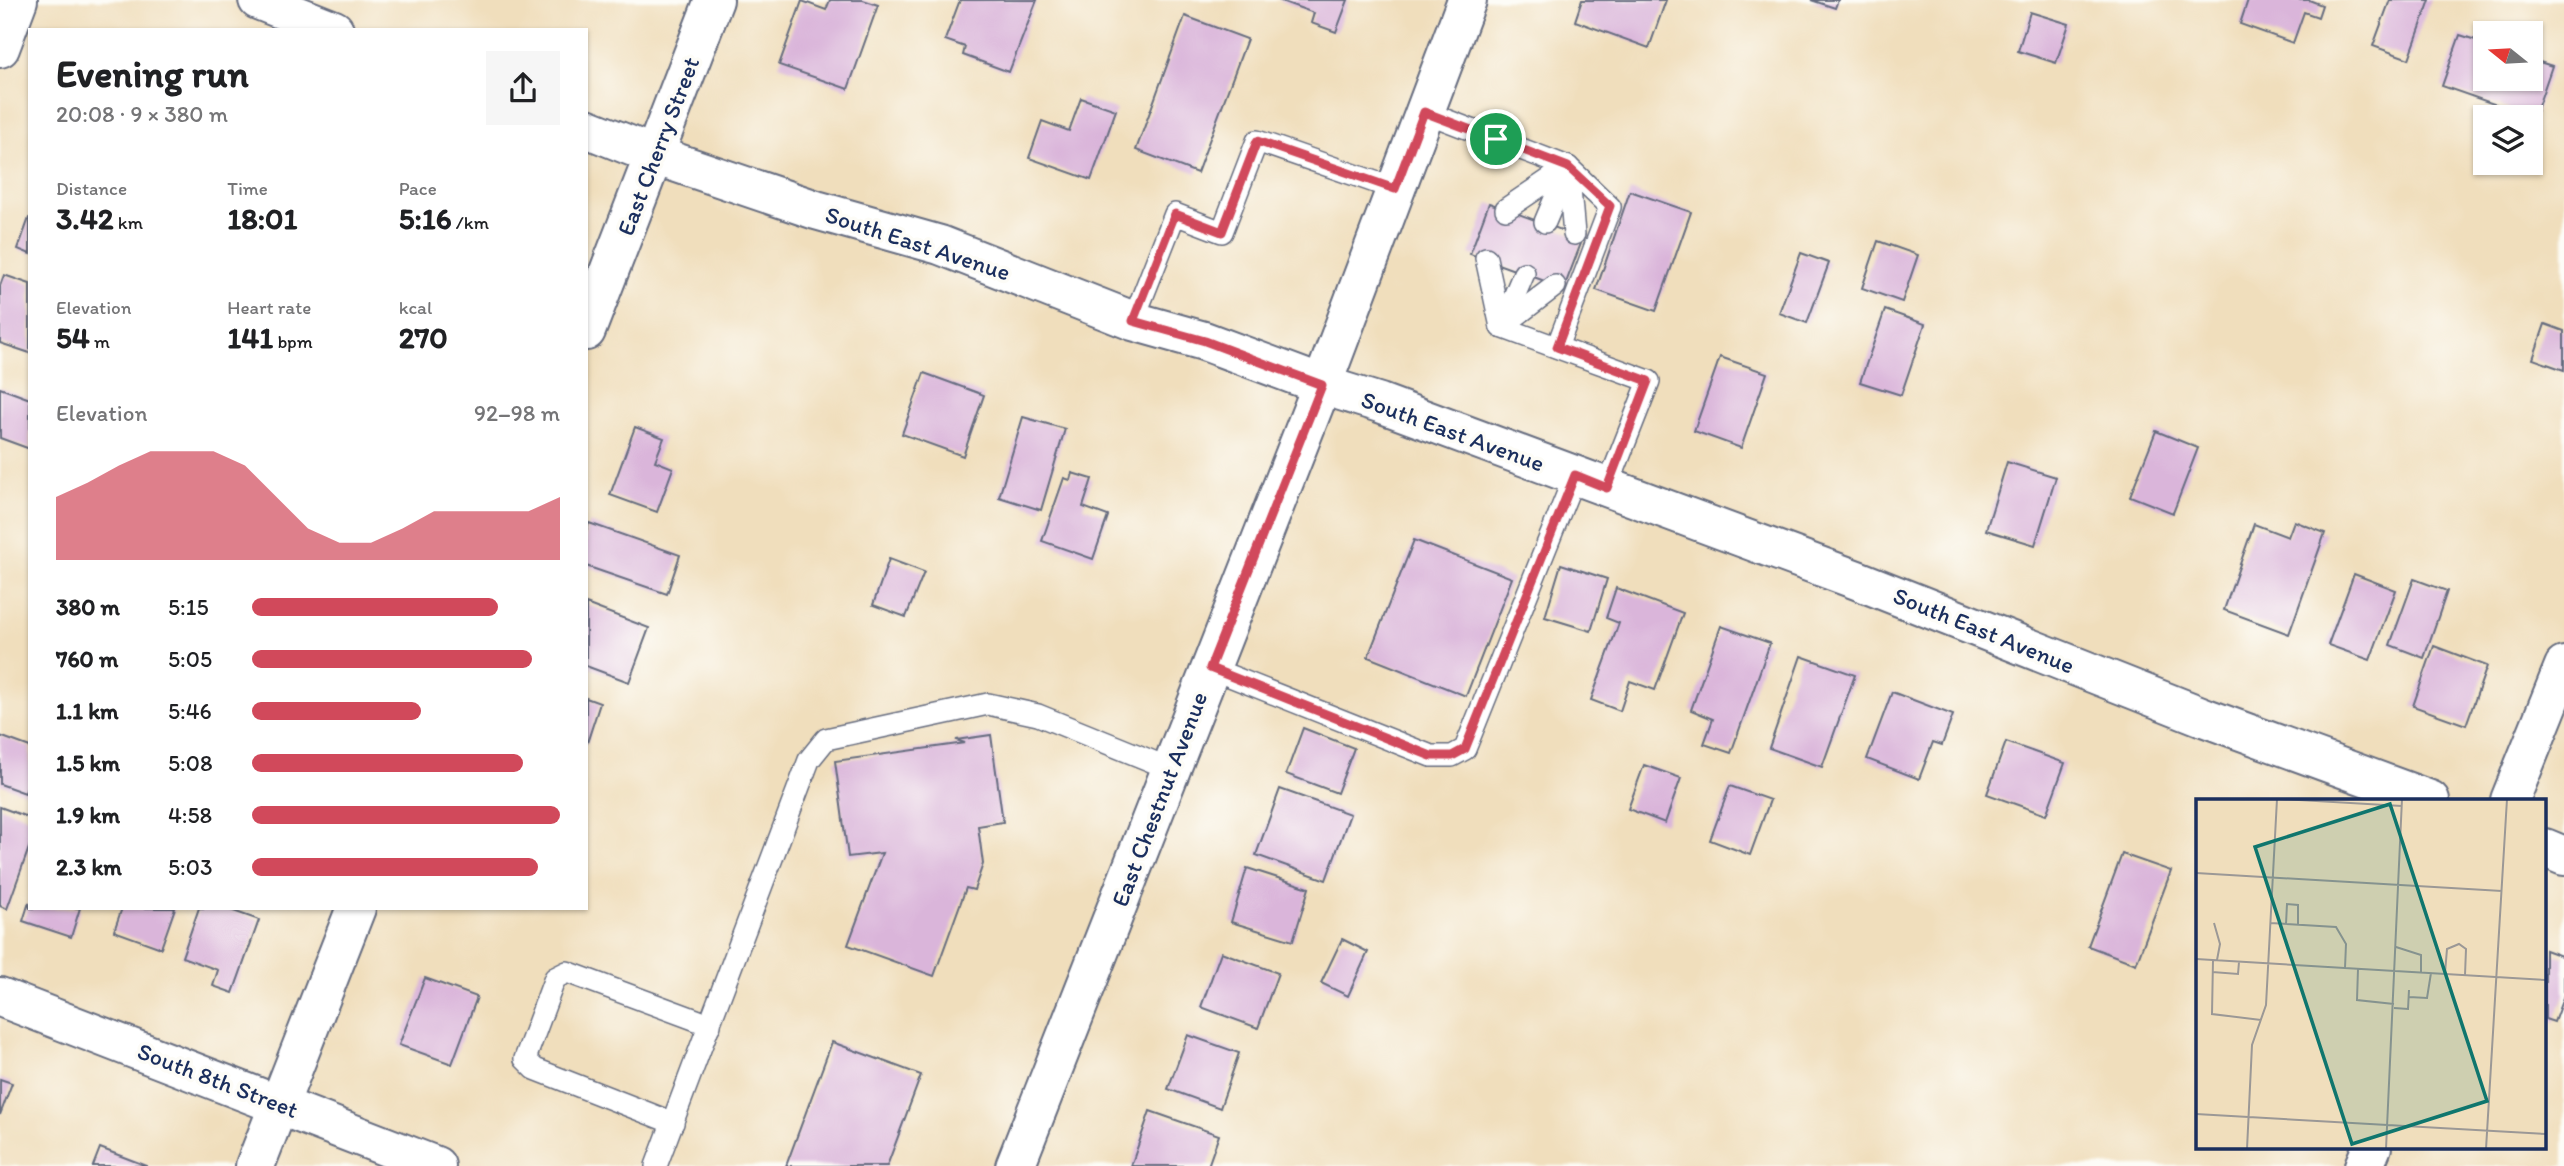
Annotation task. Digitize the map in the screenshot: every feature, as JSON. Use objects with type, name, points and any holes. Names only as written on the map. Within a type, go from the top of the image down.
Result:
[{"type":"street","points":[[0,47],[18,0]]},
{"type":"street","points":[[258,0],[329,28]]},
{"type":"street","name":"East Cherry Street","points":[[588,326],[714,0]]},
{"type":"street","name":"East Chestnut Avenue","points":[[1015,1166],[1322,385],[1463,1]]},
{"type":"street","name":"South East Avenue","points":[[588,129],[654,155],[816,210],[940,245],[1133,321],[1205,341],[1322,385],[1380,403],[1857,580],[2206,718],[2427,799]]},
{"type":"street","points":[[2510,799],[2564,666]]},
{"type":"street","points":[[2546,848],[2564,856]]},
{"type":"street","points":[[255,1166],[355,910]]},
{"type":"street","name":"South 8th Street","points":[[0,997],[436,1166]]},
{"type":"street","points":[[2364,1166],[2372,1148]]},
{"type":"lane","points":[[1424,112],[1568,167],[1610,206],[1557,347]]},
{"type":"lane","points":[[1133,321],[1175,214],[1222,232],[1257,141],[1395,189]]},
{"type":"lane","points":[[1506,209],[1568,167]]},
{"type":"lane","points":[[1545,222],[1568,167]]},
{"type":"lane","points":[[1568,167],[1574,234]]},
{"type":"lane","points":[[1486,258],[1501,327]]},
{"type":"lane","points":[[1501,327],[1524,273]]},
{"type":"lane","points":[[1501,327],[1555,286]]},
{"type":"lane","points":[[1210,668],[1431,756],[1452,756],[1465,749],[1524,600],[1648,381],[1501,327]]},
{"type":"lane","points":[[656,1166],[809,760],[826,739],[988,704],[1038,715],[1171,769]]},
{"type":"lane","points":[[673,1123],[534,1069],[525,1059],[555,978],[567,972],[713,1016]]},
{"type":"building","points":[[830,0],[863,0],[878,5],[848,89],[779,65],[802,1],[826,10]]},
{"type":"building","points":[[960,0],[1037,0],[1009,72],[963,55],[965,47],[945,40]]},
{"type":"building","points":[[1278,0],[1348,0],[1336,32],[1311,23],[1314,13]]},
{"type":"building","points":[[1582,0],[1666,0],[1649,48],[1575,21]]},
{"type":"building","points":[[1811,0],[1838,0],[1835,8]]},
{"type":"building","points":[[2248,0],[2309,0],[2322,5],[2318,17],[2304,12],[2293,43],[2240,24]]},
{"type":"building","points":[[2390,0],[2430,0],[2409,59],[2373,46]]},
{"type":"building","points":[[2030,12],[2069,24],[2056,63],[2018,51]]},
{"type":"building","points":[[1185,16],[1247,39],[1197,173],[1136,150]]},
{"type":"building","points":[[2460,35],[2473,39],[2473,91],[2543,91],[2543,63],[2552,66],[2538,105],[2497,105],[2442,86]]},
{"type":"building","points":[[1081,98],[1116,110],[1091,180],[1029,158],[1042,121],[1069,131]]},
{"type":"building","points":[[1630,191],[1691,212],[1656,311],[1596,290]]},
{"type":"building","points":[[1489,203],[1583,238],[1564,288],[1470,254]]},
{"type":"building","points":[[28,221],[28,253],[18,249]]},
{"type":"building","points":[[1878,241],[1918,255],[1902,302],[1862,288]]},
{"type":"building","points":[[1801,253],[1829,263],[1807,323],[1779,313]]},
{"type":"building","points":[[4,275],[28,283],[28,352],[0,343],[0,286]]},
{"type":"building","points":[[1885,310],[1925,324],[1901,395],[1860,382]]},
{"type":"building","points":[[2545,324],[2564,331],[2564,370],[2533,359]]},
{"type":"building","points":[[1720,357],[1767,373],[1741,448],[1694,431]]},
{"type":"building","points":[[924,373],[984,395],[963,456],[902,434]]},
{"type":"building","points":[[0,388],[28,398],[28,448],[0,438]]},
{"type":"building","points":[[1023,417],[1065,429],[1041,510],[999,497]]},
{"type":"building","points":[[635,427],[664,438],[655,461],[673,468],[657,512],[610,495]]},
{"type":"building","points":[[2156,431],[2198,448],[2173,513],[2130,496]]},
{"type":"building","points":[[2007,462],[2056,477],[2035,545],[1986,530]]},
{"type":"building","points":[[1072,473],[1092,479],[1083,507],[1108,516],[1093,559],[1042,541],[1064,478],[1070,480]]},
{"type":"building","points":[[2294,521],[2325,533],[2289,634],[2224,610],[2254,524],[2288,537]]},
{"type":"building","points":[[589,523],[680,555],[667,594],[588,567]]},
{"type":"building","points":[[1414,540],[1512,578],[1466,696],[1368,657]]},
{"type":"building","points":[[889,559],[924,572],[906,617],[873,605]]},
{"type":"building","points":[[1561,564],[1607,579],[1591,631],[1545,617]]},
{"type":"building","points":[[2354,574],[2396,590],[2370,660],[2328,645]]},
{"type":"building","points":[[2414,579],[2447,591],[2424,658],[2390,645]]},
{"type":"building","points":[[1616,588],[1683,613],[1655,690],[1630,681],[1620,711],[1591,700],[1619,623],[1606,618]]},
{"type":"building","points":[[588,605],[649,628],[629,682],[588,667]]},
{"type":"building","points":[[1721,626],[1770,643],[1731,753],[1704,744],[1713,719],[1691,710]]},
{"type":"building","points":[[2434,646],[2487,666],[2466,725],[2413,706]]},
{"type":"building","points":[[1801,656],[1855,675],[1822,767],[1769,748]]},
{"type":"building","points":[[1892,692],[1953,715],[1942,745],[1933,742],[1919,779],[1867,759]]},
{"type":"building","points":[[588,699],[600,703],[588,740]]},
{"type":"building","points":[[1303,728],[1354,748],[1337,793],[1286,774]]},
{"type":"building","points":[[991,735],[1003,822],[978,826],[983,864],[974,890],[966,888],[934,976],[848,945],[882,853],[848,857],[835,761],[965,743],[956,740]]},
{"type":"building","points":[[0,736],[28,746],[28,785],[25,793],[0,784]]},
{"type":"building","points":[[2006,742],[2065,763],[2046,815],[1987,794]]},
{"type":"building","points":[[1644,765],[1681,778],[1665,823],[1628,809]]},
{"type":"building","points":[[1730,786],[1770,800],[1750,855],[1710,840]]},
{"type":"building","points":[[1280,789],[1350,814],[1326,880],[1256,855]]},
{"type":"building","points":[[0,807],[28,817],[28,851],[7,909],[0,906]]},
{"type":"building","points":[[2122,854],[2171,871],[2136,964],[2088,946]]},
{"type":"building","points":[[1247,868],[1309,888],[1293,941],[1231,922]]},
{"type":"building","points":[[28,905],[28,910],[79,910],[71,937],[23,921]]},
{"type":"building","points":[[121,910],[174,910],[161,948],[114,931]]},
{"type":"building","points":[[198,910],[231,910],[259,920],[233,993],[213,986],[218,970],[182,957]]},
{"type":"building","points":[[1342,939],[1368,952],[1348,996],[1321,983]]},
{"type":"building","points":[[2546,950],[2564,957],[2564,995],[2554,1022],[2546,1019]]},
{"type":"building","points":[[1221,952],[1278,973],[1258,1028],[1201,1007]]},
{"type":"building","points":[[425,978],[477,997],[452,1064],[399,1045]]},
{"type":"building","points":[[1188,1035],[1239,1053],[1220,1108],[1168,1089]]},
{"type":"building","points":[[832,1042],[921,1075],[887,1166],[786,1166]]},
{"type":"building","points":[[0,1079],[12,1083],[0,1115]]},
{"type":"building","points":[[1150,1111],[1219,1135],[1208,1166],[1131,1166]]},
{"type":"building","points":[[100,1148],[147,1166],[93,1166]]},
{"type":"route","points":[[1424,112],[1496,139],[1568,167],[1610,206],[1557,347],[1648,381],[1607,488],[1575,475],[1465,749],[1452,756],[1431,756],[1210,668],[1322,385],[1205,341],[1133,321],[1175,214],[1222,232],[1257,141],[1395,189],[1424,112]]}]
